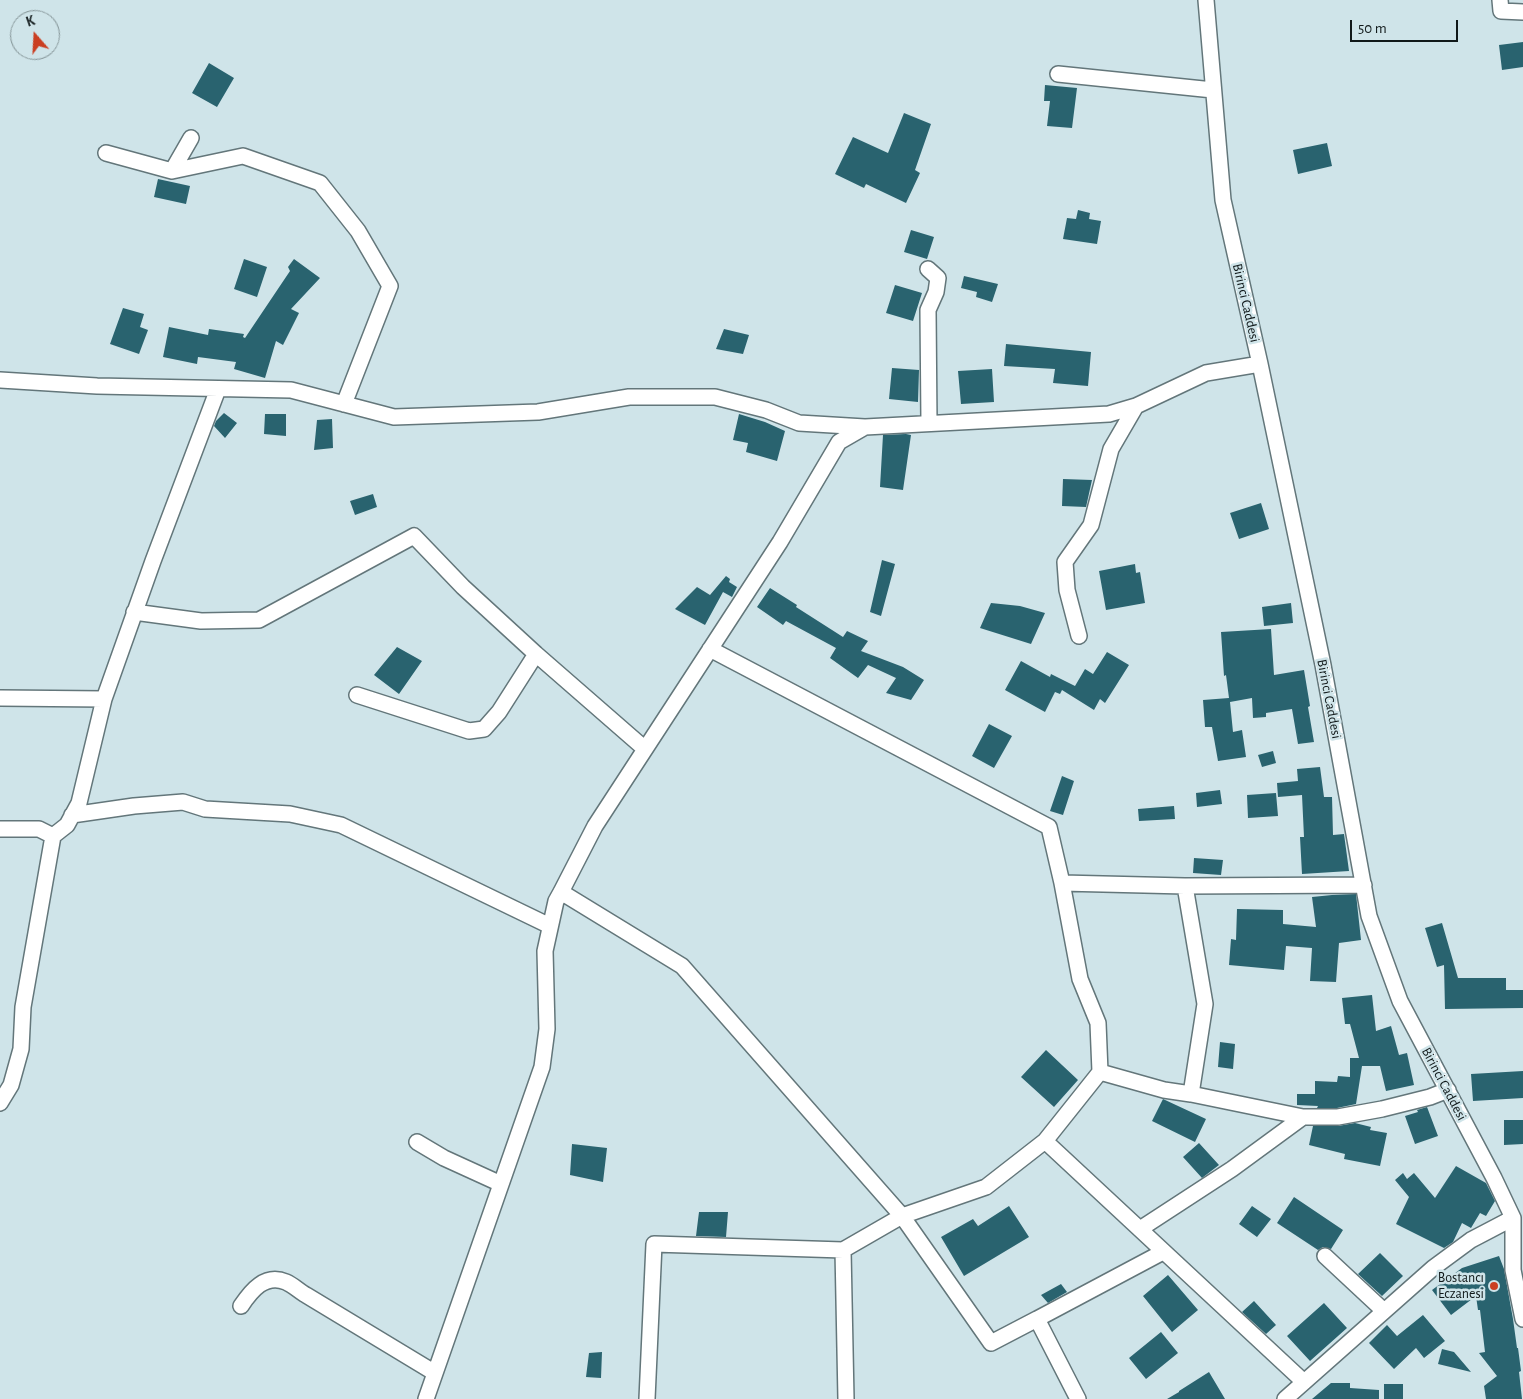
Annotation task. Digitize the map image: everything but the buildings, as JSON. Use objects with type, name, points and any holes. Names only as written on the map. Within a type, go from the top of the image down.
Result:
[{"type":"street","name":"Birinci Caddesi","points":[[1206,0],[1223,200],[1260,364],[1323,665],[1369,916],[1400,1001],[1494,1178],[1513,1218],[1523,1319]]},
{"type":"street","points":[[1500,0],[1501,11],[1523,12]]},
{"type":"street","points":[[1058,74],[1213,90]]},
{"type":"street","points":[[172,171],[191,138]]},
{"type":"street","points":[[106,153],[172,171],[244,156],[320,183],[358,231],[390,286],[344,404]]},
{"type":"street","points":[[928,269],[938,278],[936,292],[938,302],[928,310],[929,423]]},
{"type":"street","points":[[0,380],[97,386],[290,390],[394,417],[538,412],[629,397],[715,397],[766,410],[799,423],[865,426],[1109,414],[1136,406],[1206,373],[1260,364]]},
{"type":"street","points":[[0,1103],[20,1049],[23,1007],[53,836],[67,825],[79,803],[104,699],[134,612],[218,389]]},
{"type":"street","points":[[1079,636],[1066,590],[1065,562],[1091,525],[1111,449],[1136,406]]},
{"type":"street","points":[[426,1399],[542,1067],[547,1029],[545,951],[556,901],[595,826],[780,542],[838,442],[865,426]]},
{"type":"street","points":[[134,612],[201,621],[259,620],[414,536],[463,586],[536,654],[645,749]]},
{"type":"street","points":[[646,1399],[654,1244],[843,1250],[902,1216],[986,1187],[1045,1141],[1100,1072],[1098,1022],[1080,979],[1062,882],[1049,827],[710,649]]},
{"type":"street","points":[[357,695],[469,731],[484,729],[499,712],[536,654]]},
{"type":"street","points":[[0,698],[104,699]]},
{"type":"street","points":[[72,815],[134,806],[183,802],[205,809],[290,814],[341,825],[550,926]]},
{"type":"street","points":[[0,829],[39,829],[53,836]]},
{"type":"street","points":[[1062,882],[1185,886],[1364,885]]},
{"type":"street","points":[[1185,886],[1205,1004],[1191,1094]]},
{"type":"street","points":[[561,892],[682,966],[902,1216],[991,1343],[1164,1252]]},
{"type":"street","points":[[1100,1072],[1164,1090],[1303,1117],[1338,1116],[1382,1109],[1430,1097],[1448,1090]]},
{"type":"street","points":[[1140,1229],[1232,1169],[1303,1117]]},
{"type":"street","points":[[1045,1141],[1304,1382]]},
{"type":"street","points":[[417,1142],[444,1158],[501,1184]]},
{"type":"street","points":[[1285,1399],[1433,1268],[1471,1240],[1513,1218]]},
{"type":"street","points":[[843,1250],[846,1399]]},
{"type":"street","points":[[1325,1256],[1384,1311]]},
{"type":"street","points":[[241,1306],[252,1290],[263,1282],[275,1279],[286,1282],[435,1373]]},
{"type":"street","points":[[1037,1319],[1078,1399]]},
{"type":"place","name":"Bostancı Eczanesi","points":[[1494,1286]]}]
